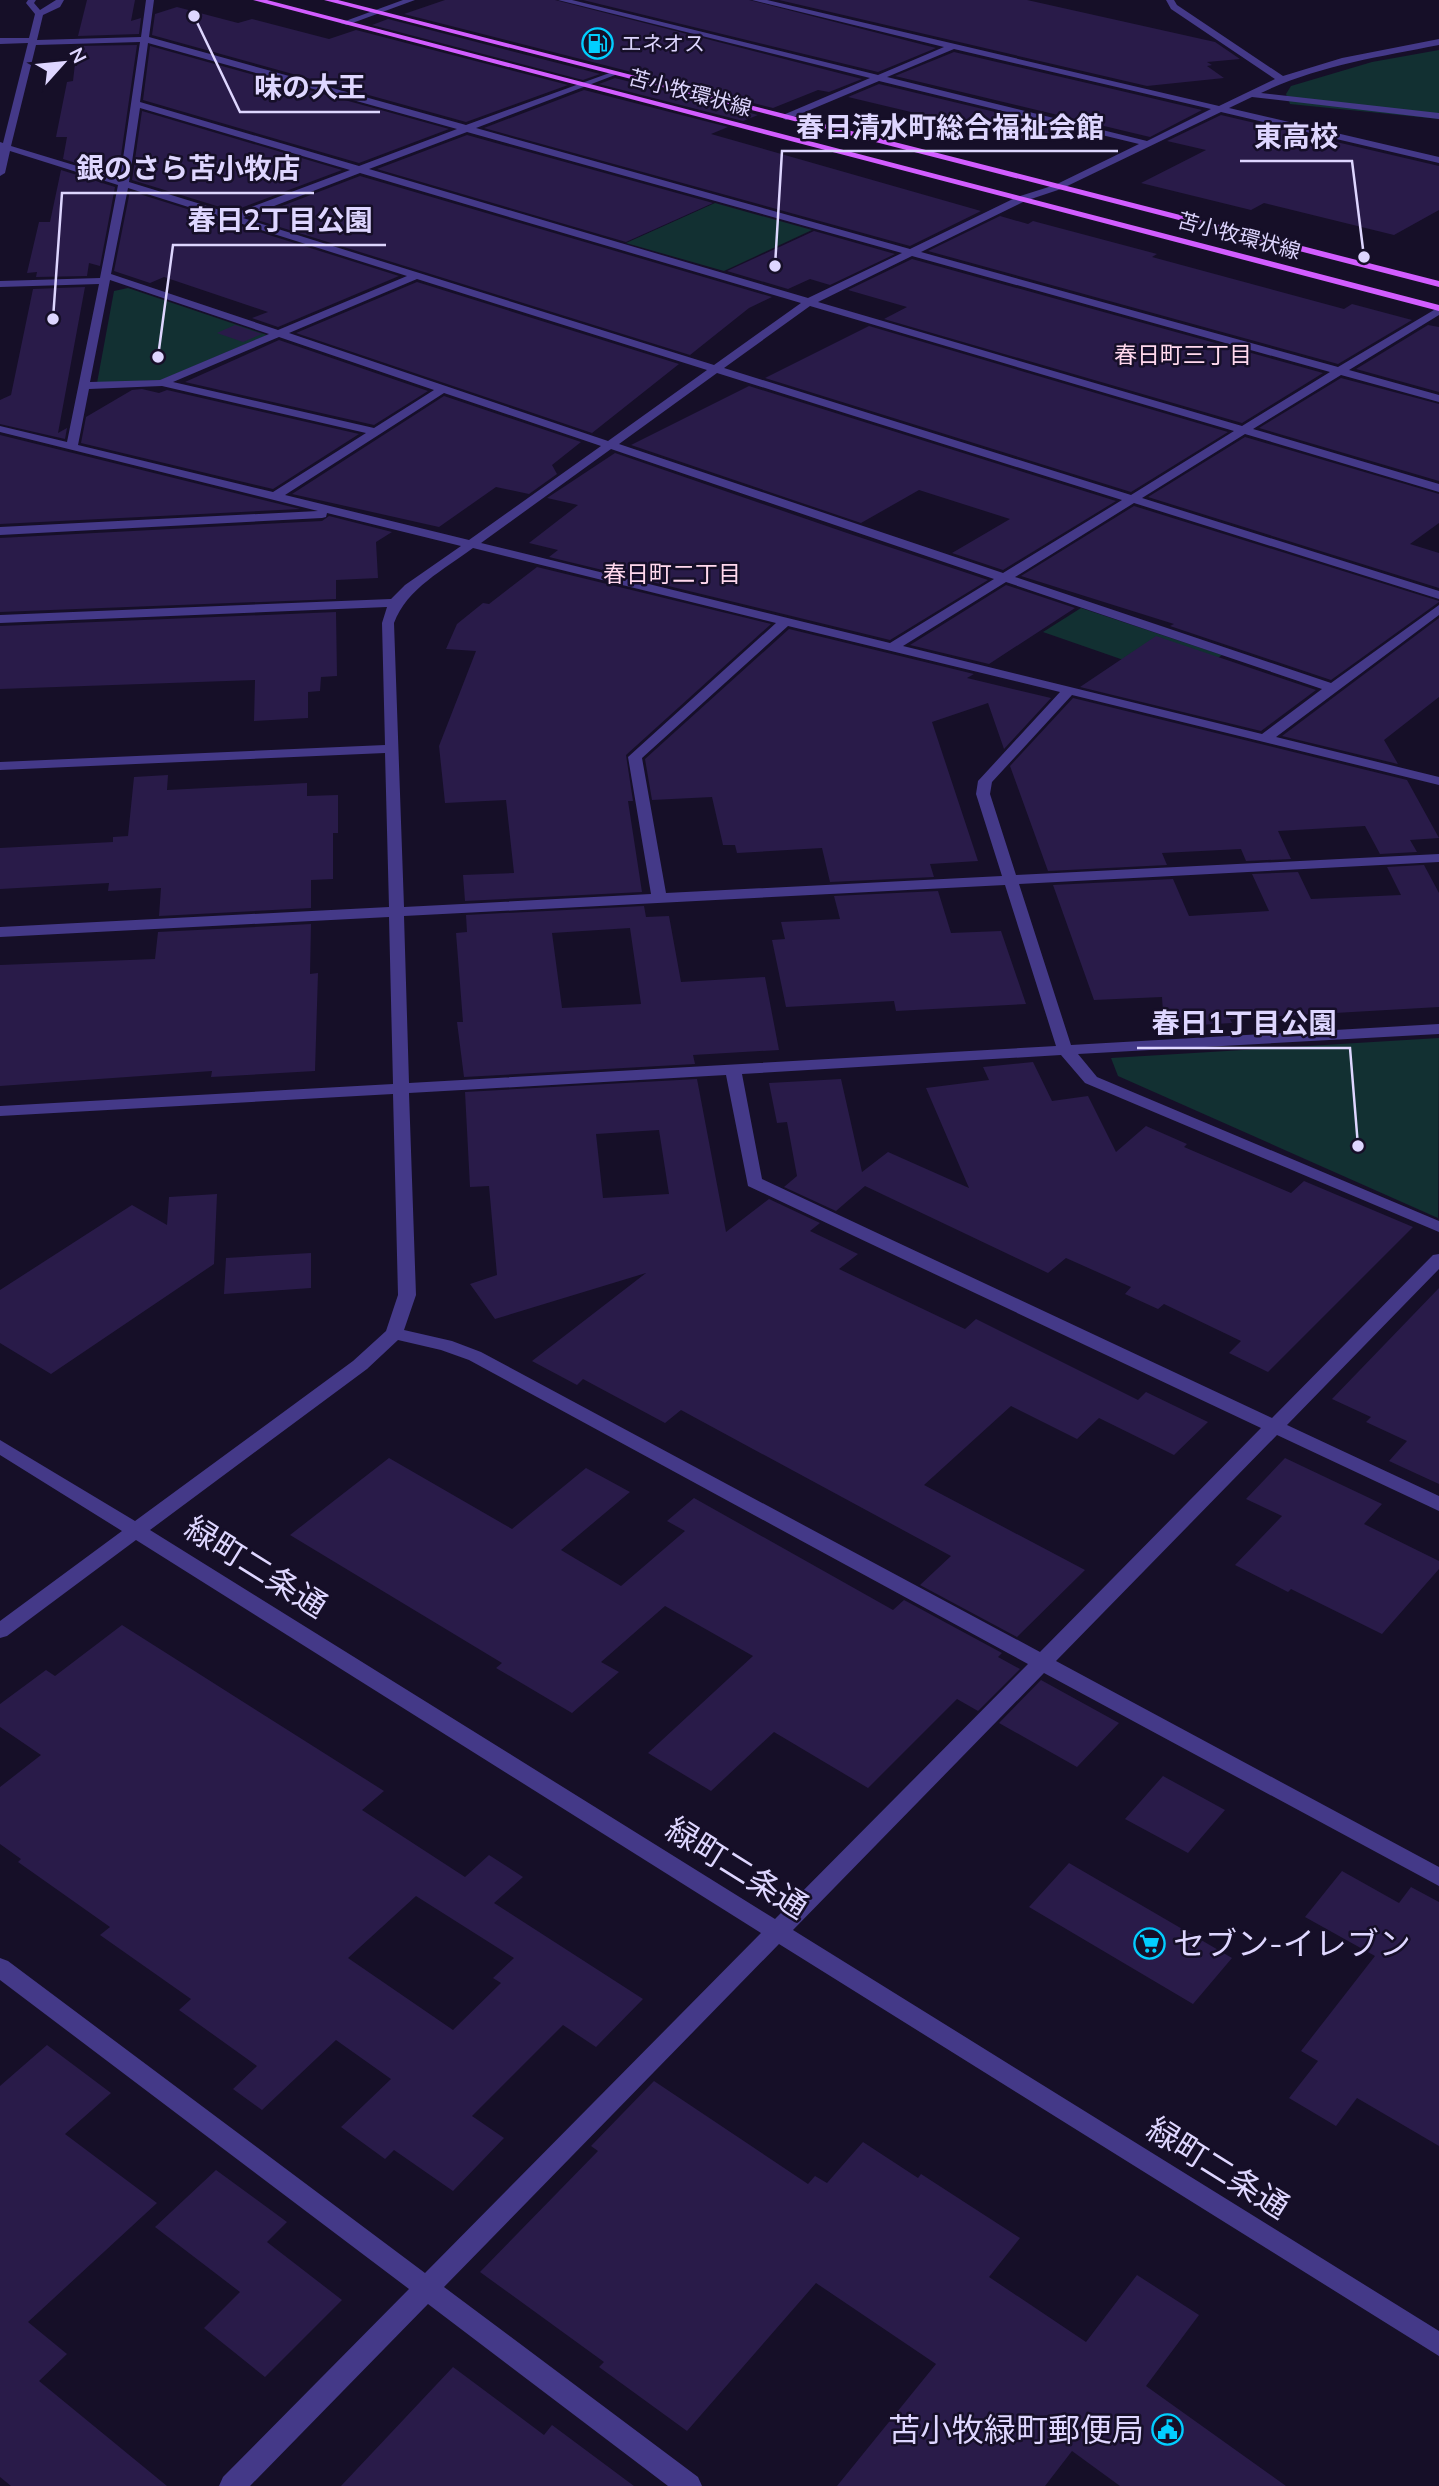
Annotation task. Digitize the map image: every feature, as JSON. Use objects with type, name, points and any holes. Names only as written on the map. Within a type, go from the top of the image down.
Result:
[{"type":"main road","name":"苫小牧環状線","points":[[257,0],[1439,309]]},
{"type":"main road","name":"苫小牧環状線","points":[[328,0],[1439,284]]},
{"type":"street","points":[[32,0],[30,3],[40,14]]},
{"type":"street","points":[[0,173],[4,146],[40,14],[57,5],[60,0]]},
{"type":"street","points":[[72,446],[124,183],[150,0]]},
{"type":"street","points":[[344,23],[411,0]]},
{"type":"street","points":[[562,0],[1146,143]]},
{"type":"street","points":[[756,0],[1439,160]]},
{"type":"street","points":[[1170,0],[1174,7],[1282,79]]},
{"type":"street","points":[[0,41],[145,39],[1439,399]]},
{"type":"street","points":[[0,1631],[360,1365],[394,1333],[407,1295],[388,623],[395,603],[410,588],[810,302],[1021,199],[1058,187],[1217,108],[1282,79],[1342,61],[1439,42]]},
{"type":"street","points":[[786,117],[953,46]]},
{"type":"street","points":[[235,217],[612,73]]},
{"type":"street","points":[[1248,94],[1439,116]]},
{"type":"street","points":[[134,103],[1439,488]]},
{"type":"street","points":[[4,146],[1439,595]]},
{"type":"street","points":[[162,383],[416,275]]},
{"type":"street","points":[[0,284],[104,278],[277,333],[1332,688]]},
{"type":"street","points":[[892,647],[1439,309]]},
{"type":"street","points":[[82,386],[162,383],[374,431]]},
{"type":"street","points":[[275,496],[443,389]]},
{"type":"street","points":[[0,429],[1434,780],[1439,797]]},
{"type":"street","points":[[0,531],[341,513]]},
{"type":"street","points":[[0,619],[395,603]]},
{"type":"street","points":[[1264,738],[1439,609]]},
{"type":"street","points":[[659,898],[635,757],[786,621]]},
{"type":"street","points":[[1069,691],[985,781],[983,794],[1065,1050],[1091,1080],[1439,1227]]},
{"type":"street","points":[[0,766],[392,749]]},
{"type":"street","points":[[0,932],[1439,858]]},
{"type":"street","points":[[0,1111],[1439,1029]]},
{"type":"street","points":[[733,1069],[754,1182],[1439,1504]]},
{"type":"street","points":[[232,2486],[780,1932],[827,1880],[1439,1259]]},
{"type":"street","points":[[394,1333],[446,1345],[475,1356],[1439,1877]]},
{"type":"street","name":"緑町二条通","points":[[0,1446],[1439,2344]]},
{"type":"street","points":[[0,1966],[689,2486]]},
{"type":"green space","points":[[1439,50],[1439,119],[1290,104],[1286,94],[1291,86],[1372,62]]},
{"type":"green space","points":[[715,203],[812,230],[724,271],[626,243]]},
{"type":"green space","points":[[128,288],[267,335],[161,380],[97,383],[114,291]]},
{"type":"green space","points":[[1081,608],[1222,655],[1184,681],[1043,632]]},
{"type":"green space","points":[[1439,1038],[1438,1218],[1118,1076],[1111,1058]]},
{"type":"building","points":[[87,0],[135,0],[131,21],[141,18],[139,34],[78,36]]},
{"type":"building","points":[[445,0],[555,0],[862,79],[829,92],[818,90],[773,108],[404,14]]},
{"type":"building","points":[[583,0],[749,0],[936,48],[878,72]]},
{"type":"building","points":[[779,0],[1027,0],[1215,42],[1240,59],[1207,62],[1212,65],[1207,66],[1224,78],[1147,86]]},
{"type":"building","points":[[177,7],[238,23],[252,19],[329,39],[356,30],[568,85],[466,122],[152,35],[155,14]]},
{"type":"building","points":[[388,19],[600,74],[583,80],[372,25]]},
{"type":"building","points":[[137,45],[118,176],[63,159],[67,137],[56,137],[67,82],[73,81],[77,46]]},
{"type":"building","points":[[150,46],[449,129],[359,163],[143,100]]},
{"type":"building","points":[[954,52],[1202,110],[1150,137],[895,76]]},
{"type":"building","points":[[615,78],[758,115],[743,121],[599,84]]},
{"type":"building","points":[[879,84],[1062,128],[1028,140],[848,97]]},
{"type":"building","points":[[584,90],[728,127],[711,134],[981,211],[910,246],[484,128]]},
{"type":"building","points":[[142,111],[342,170],[233,211],[132,180]]},
{"type":"building","points":[[1221,115],[1439,166],[1439,210],[1394,235],[1264,203],[1251,210],[1141,183],[1206,150],[1167,141]]},
{"type":"building","points":[[467,135],[713,203],[626,242],[377,169]]},
{"type":"building","points":[[61,170],[115,187],[100,266],[89,263],[87,276],[36,277],[37,272],[27,273],[39,222],[50,222]]},
{"type":"building","points":[[360,176],[772,297],[749,308],[690,355],[251,218]]},
{"type":"building","points":[[130,191],[399,276],[278,327],[252,318],[268,312],[164,277],[150,283],[114,271]]},
{"type":"building","points":[[1000,216],[1028,224],[1033,221],[1157,254],[1152,257],[1344,309],[1352,304],[1412,320],[1338,364],[928,251]]},
{"type":"building","points":[[814,231],[895,254],[830,285],[810,279],[788,289],[727,271]]},
{"type":"building","points":[[912,259],[1323,373],[1242,423],[884,319],[907,307],[848,290]]},
{"type":"building","points":[[417,282],[679,364],[592,433],[296,333]]},
{"type":"building","points":[[85,287],[58,433],[67,428],[65,439],[0,424],[0,400],[11,395],[33,289]]},
{"type":"building","points":[[235,325],[262,334],[243,342],[217,333]]},
{"type":"building","points":[[1428,325],[1439,327],[1439,392],[1356,369]]},
{"type":"building","points":[[869,326],[1228,432],[1131,492],[765,378]]},
{"type":"building","points":[[279,340],[428,391],[374,425],[185,382]]},
{"type":"building","points":[[1341,378],[1439,404],[1439,481],[1259,428]]},
{"type":"building","points":[[749,386],[1116,501],[1003,570],[952,553],[1010,519],[919,490],[861,523],[631,445]]},
{"type":"building","points":[[132,390],[159,393],[167,390],[359,434],[273,489],[81,443],[86,417]]},
{"type":"building","points":[[444,396],[581,442],[552,465],[557,474],[529,494],[496,487],[439,527],[292,494]]},
{"type":"building","points":[[0,435],[300,509],[0,524]]},
{"type":"building","points":[[1245,437],[1439,494],[1439,523],[1410,544],[1439,553],[1439,588],[1148,497]]},
{"type":"building","points":[[615,453],[988,580],[890,640],[549,557],[558,550],[529,543],[578,505],[547,498]]},
{"type":"building","points":[[1134,506],[1439,602],[1331,680],[1170,626],[1174,624],[1021,576]]},
{"type":"building","points":[[329,516],[392,532],[376,542],[378,578],[336,580],[336,599],[0,612],[0,538],[322,521]]},
{"type":"building","points":[[537,567],[771,624],[626,755],[633,801],[628,801],[642,892],[465,901],[463,875],[514,873],[506,800],[445,803],[439,746],[476,651],[446,649],[457,624],[483,603],[489,604]]},
{"type":"building","points":[[1006,585],[1075,608],[989,664],[910,645]]},
{"type":"building","points":[[336,612],[337,676],[321,677],[320,691],[308,692],[308,718],[254,721],[255,680],[0,689],[0,626]]},
{"type":"building","points":[[1439,618],[1439,697],[1384,740],[1398,764],[1282,736]]},
{"type":"building","points":[[789,629],[974,674],[967,678],[1051,698],[1004,749],[988,703],[932,722],[978,861],[930,864],[934,877],[830,882],[822,848],[737,853],[735,845],[723,845],[712,797],[652,800],[645,759]]},
{"type":"building","points":[[1156,636],[1316,690],[1261,731],[1080,687]]},
{"type":"building","points":[[1073,698],[1407,780],[1439,838],[1410,840],[1417,852],[1380,854],[1365,826],[1278,831],[1291,859],[1246,861],[1241,849],[1162,853],[1167,865],[1048,871],[1010,766]]},
{"type":"building","points":[[168,775],[167,790],[307,783],[307,796],[338,795],[338,833],[333,833],[333,879],[311,880],[311,908],[159,916],[161,888],[108,891],[109,883],[0,889],[0,848],[113,842],[113,837],[128,836],[134,777]]},
{"type":"building","points":[[1424,865],[1439,893],[1439,1007],[1230,1019],[1232,1023],[1164,1027],[1162,997],[1094,1000],[1053,885],[1173,879],[1189,916],[1269,911],[1252,874],[1298,872],[1311,899],[1401,895],[1387,867]]},
{"type":"building","points":[[938,891],[951,933],[1001,931],[1026,1004],[896,1011],[894,1001],[786,1007],[772,940],[785,939],[781,922],[840,919],[834,896]]},
{"type":"building","points":[[644,906],[646,917],[669,916],[681,982],[765,977],[779,1050],[693,1055],[695,1064],[464,1077],[457,1022],[463,1022],[456,933],[467,932],[466,915]],"holes":[[[630,928],[641,1004],[562,1008],[552,933]]]},
{"type":"building","points":[[311,924],[310,974],[318,973],[315,1071],[211,1077],[212,1071],[0,1086],[0,965],[155,959],[158,932]]},
{"type":"building","points":[[1033,1062],[1052,1101],[1088,1096],[1116,1152],[1146,1126],[1187,1144],[1184,1147],[1291,1193],[1304,1181],[1413,1227],[1268,1372],[1229,1353],[1241,1341],[1164,1304],[1158,1309],[1125,1294],[1131,1287],[1066,1258],[1048,1273],[865,1186],[836,1211],[784,1187],[797,1176],[787,1122],[777,1123],[769,1083],[841,1079],[862,1172],[888,1152],[969,1188],[926,1088],[989,1080],[983,1067]]},
{"type":"building","points":[[697,1079],[726,1232],[769,1199],[820,1223],[810,1231],[858,1254],[839,1269],[965,1329],[976,1319],[1138,1400],[1146,1392],[1208,1422],[1174,1455],[1099,1418],[1077,1439],[1011,1406],[924,1485],[1085,1570],[1017,1637],[920,1585],[951,1556],[681,1410],[665,1423],[583,1379],[577,1385],[532,1361],[646,1273],[495,1319],[470,1284],[497,1275],[489,1186],[470,1187],[465,1092]],"holes":[[[659,1130],[669,1194],[603,1198],[596,1134]]]},
{"type":"building","points":[[217,1194],[214,1264],[51,1374],[0,1343],[0,1290],[132,1205],[167,1225],[169,1197]]},
{"type":"building","points":[[311,1253],[311,1288],[224,1294],[226,1258]]},
{"type":"building","points":[[1439,1288],[1439,1484],[1389,1461],[1407,1441],[1366,1422],[1371,1417],[1332,1399]]},
{"type":"building","points":[[389,1458],[512,1529],[586,1468],[630,1492],[561,1550],[621,1586],[685,1531],[667,1521],[694,1498],[893,1610],[904,1600],[1002,1653],[998,1657],[1020,1669],[978,1711],[957,1699],[868,1788],[774,1732],[711,1791],[648,1753],[753,1656],[665,1606],[601,1662],[619,1672],[572,1713],[496,1668],[502,1663],[290,1535]]},
{"type":"building","points":[[1285,1458],[1382,1504],[1364,1524],[1439,1561],[1439,1569],[1382,1634],[1235,1565],[1282,1516],[1246,1499]]},
{"type":"building","points":[[122,1625],[384,1791],[362,1810],[465,1877],[489,1855],[523,1877],[494,1903],[643,1999],[596,2047],[563,2025],[472,2116],[504,2138],[453,2191],[394,2150],[385,2159],[341,2127],[391,2079],[336,2040],[262,2110],[233,2089],[257,2066],[179,2010],[191,1999],[100,1935],[110,1927],[18,1862],[21,1859],[0,1844],[0,1787],[41,1755],[0,1727],[0,1704],[46,1670],[55,1676]],"holes":[[[416,1896],[514,1958],[493,1978],[501,1983],[453,2030],[348,1958]]]},
{"type":"building","points":[[1041,1680],[1119,1723],[1077,1767],[999,1723]]},
{"type":"building","points":[[1163,1776],[1225,1810],[1188,1853],[1125,1819]]},
{"type":"building","name":"セブン-イレブン","points":[[1069,1863],[1232,1958],[1193,2004],[1029,1907]]},
{"type":"building","points":[[1342,1871],[1399,1903],[1411,1887],[1439,1902],[1439,2146],[1357,2098],[1336,2126],[1289,2098],[1318,2061],[1301,2051],[1375,1956],[1305,1917]]},
{"type":"building","points":[[47,2045],[111,2093],[65,2134],[157,2203],[28,2322],[67,2354],[39,2381],[167,2486],[11,2486],[0,2477],[0,2086]]},
{"type":"building","points":[[654,2081],[808,2184],[815,2176],[827,2183],[863,2142],[918,2178],[921,2174],[1020,2238],[989,2277],[1086,2342],[1137,2275],[1199,2315],[1146,2386],[1286,2486],[1120,2486],[1072,2451],[1045,2486],[837,2486],[936,2364],[816,2283],[687,2431],[599,2367],[604,2362],[480,2272],[598,2151],[591,2146]]},
{"type":"building","points":[[216,2170],[287,2222],[267,2242],[342,2300],[265,2377],[204,2328],[240,2292],[155,2227]]},
{"type":"building","points":[[453,2367],[544,2435],[552,2425],[634,2486],[341,2486]]},
{"type":"place","name":"味の大王","points":[[194,16]]},
{"type":"place","name":"エネオス","points":[[598,44]]},
{"type":"place","name":"東高校","points":[[1364,257]]},
{"type":"place","name":"春日清水町総合福祉会館","points":[[775,266]]},
{"type":"place","name":"銀のさら苫小牧店","points":[[53,319]]},
{"type":"place","name":"春日2丁目公園","points":[[158,357]]},
{"type":"place","name":"春日1丁目公園","points":[[1358,1146]]},
{"type":"place","name":"セブン-イレブン","points":[[1150,1944]]},
{"type":"place","name":"苫小牧緑町郵便局","points":[[1167,2430]]},
{"type":"district","name":"春日町三丁目","points":[[1183,355]]},
{"type":"district","name":"春日町二丁目","points":[[672,574]]}]
